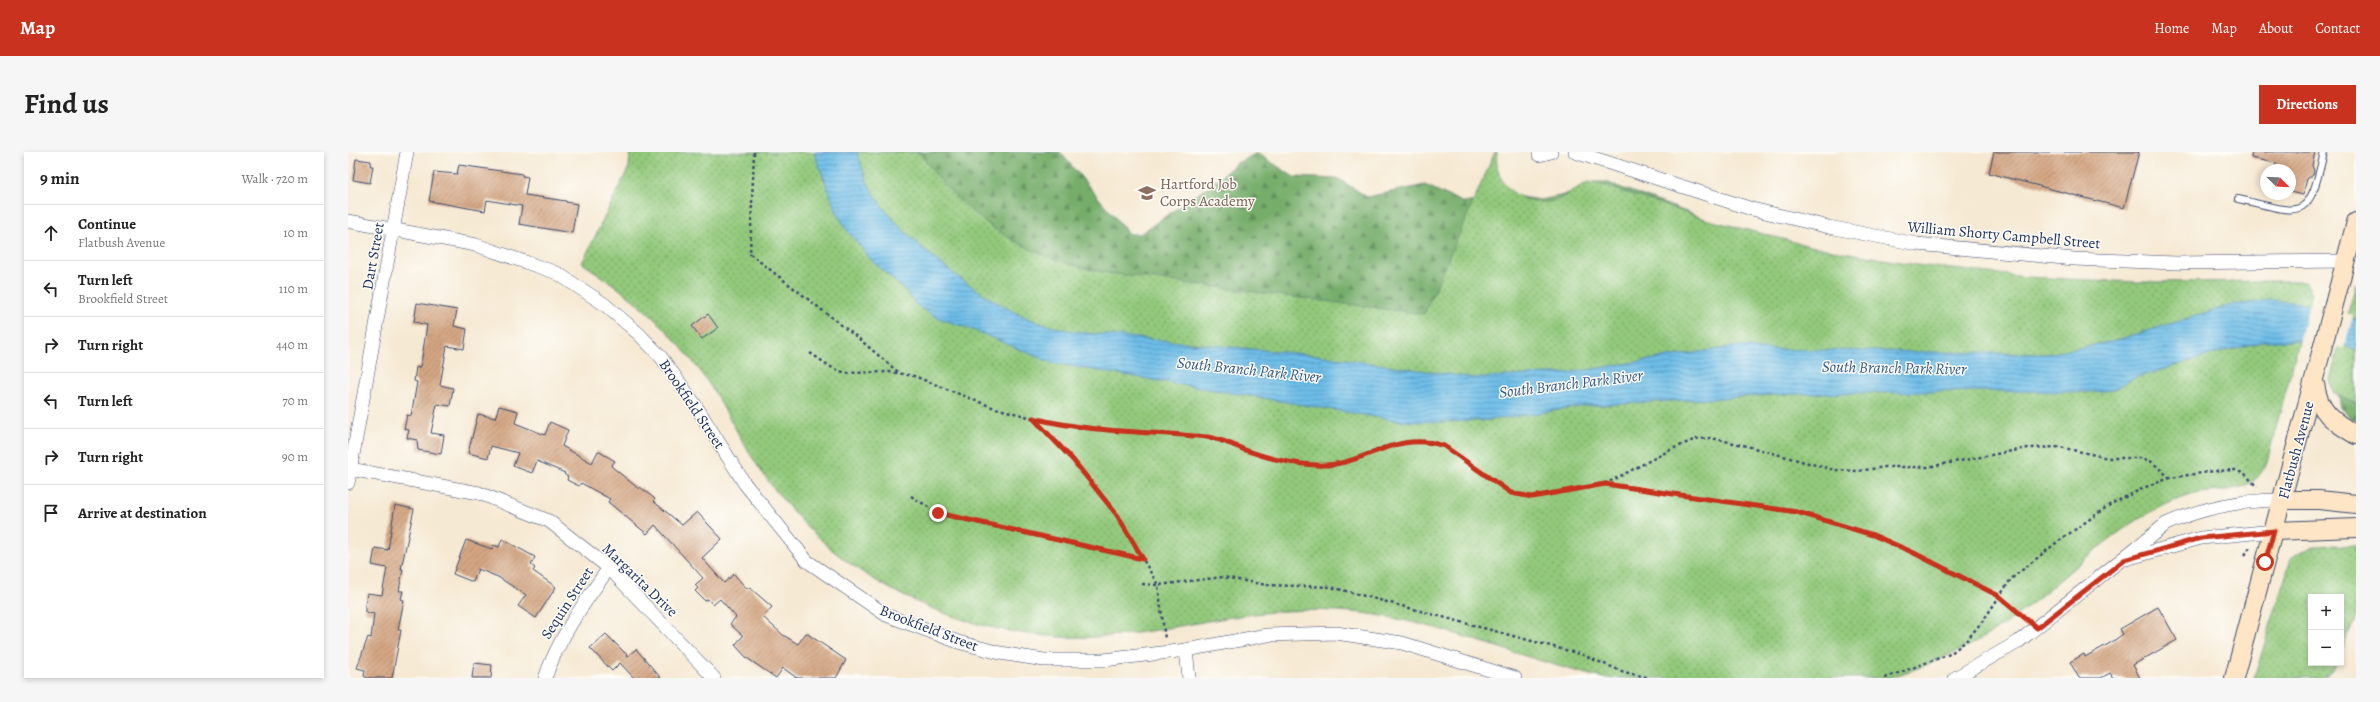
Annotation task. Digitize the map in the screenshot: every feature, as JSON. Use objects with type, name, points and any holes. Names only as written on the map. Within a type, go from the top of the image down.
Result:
[{"type":"street","name":"Dart Street","points":[[348,483],[407,152]]},
{"type":"street","name":"William Shorty Campbell Street","points":[[1575,152],[1593,156],[1666,182],[1788,219],[1874,237],[1948,248],[2032,257],[2126,261],[2346,261]]},
{"type":"street","name":"Brookfield Street","points":[[348,221],[476,245],[557,273],[604,304],[639,334],[661,357],[694,403],[745,484],[807,561],[886,615],[958,642],[1000,653],[1044,660],[1104,660],[1167,651],[1186,650],[1267,635],[1336,633],[1402,643],[1515,678]]},
{"type":"street","name":"Flatbush Avenue","points":[[2234,678],[2334,310],[2356,222]]},
{"type":"street","points":[[2315,380],[2322,408],[2337,422],[2356,435]]},
{"type":"street","name":"Margarita Drive","points":[[350,469],[479,493],[549,520],[609,568],[714,678]]},
{"type":"street","points":[[1955,678],[1991,659],[2037,628],[2124,560],[2151,535],[2166,524],[2191,513],[2247,502],[2282,500],[2309,500],[2356,504]]},
{"type":"street","points":[[2124,560],[2201,538],[2274,531],[2356,528]]},
{"type":"street","name":"Sequin Street","points":[[544,678],[552,657],[568,626],[609,568]]},
{"type":"street","points":[[1186,650],[1189,678]]},
{"type":"lane","points":[[2238,199],[2294,210],[2303,207],[2310,200],[2316,188],[2324,152]]},
{"type":"path","points":[[754,152],[750,254],[806,300],[858,338],[898,373]]},
{"type":"path","points":[[810,353],[834,369],[846,373],[898,373],[933,382],[992,407],[1033,418],[1094,429],[1208,437],[1273,459],[1332,466],[1347,462],[1384,447],[1421,441],[1432,442],[1444,446],[1511,493],[1522,497],[1532,497],[1605,484],[1672,449],[1696,439],[1711,438],[1743,445],[1834,470],[1858,471],[1885,468],[1928,467],[2028,448],[2060,447],[2108,458],[2142,458],[2152,462],[2170,478]]},
{"type":"path","points":[[1033,418],[1073,460],[1117,515],[1158,585],[1167,651]]},
{"type":"path","points":[[1886,678],[1950,654],[1966,641],[1985,618],[2012,579],[2056,543],[2112,504],[2148,486],[2170,478],[2214,471],[2235,470],[2245,474],[2257,487]]},
{"type":"path","points":[[1605,484],[1797,512],[1873,535],[1899,546],[1999,596],[2037,628]]},
{"type":"path","points":[[911,496],[938,513],[960,519],[1143,559]]},
{"type":"path","points":[[1142,584],[1158,585],[1223,577],[1266,585],[1331,587],[1580,654],[1624,672],[1650,678]]},
{"type":"green space","points":[[630,152],[919,152],[937,176],[956,197],[1001,233],[1025,247],[1051,258],[1079,267],[1108,273],[1424,314],[1495,152],[1497,152],[1498,172],[1509,189],[1521,197],[1534,202],[1540,203],[1554,201],[1566,196],[1583,185],[1594,182],[1705,219],[1810,246],[1917,265],[2026,277],[2135,282],[2298,281],[2306,283],[2312,293],[2266,465],[2256,478],[2248,484],[2237,488],[2200,493],[2185,497],[2151,512],[2095,550],[2002,626],[1971,644],[1938,660],[1887,678],[1604,678],[1571,670],[1405,620],[1371,614],[1338,611],[1306,610],[1251,614],[1140,633],[1096,637],[1063,637],[998,629],[966,621],[905,597],[877,581],[837,554],[794,512],[775,490],[757,465],[709,384],[687,354],[646,311],[616,286],[582,263],[629,167]]},
{"type":"green space","points":[[857,152],[1060,152],[1129,234],[1140,234],[1212,184],[1237,163],[1257,153],[1294,177],[1339,179],[1367,197],[1425,185],[1464,203],[1508,195],[1541,200],[1564,195],[1594,182],[1606,182],[1705,219],[1781,243],[1991,279],[1134,338]]},
{"type":"green space","points":[[2356,284],[2356,404],[2333,392],[2330,379]]},
{"type":"green space","points":[[2356,350],[2356,422],[2341,408],[2338,392]]},
{"type":"green space","points":[[2330,545],[2356,546],[2356,617],[2344,644],[2344,594],[2308,594],[2308,666],[2335,666],[2333,671],[2321,678],[2254,678],[2291,559],[2297,554],[2313,547]]},
{"type":"water","name":"South Branch Park River","points":[[814,152],[857,152],[864,174],[874,194],[903,230],[923,249],[967,283],[1012,311],[1037,322],[1076,332],[1315,355],[1474,378],[1567,373],[1738,346],[1759,349],[2047,354],[2114,341],[2228,306],[2269,300],[2302,303],[2356,319],[2356,350],[2349,347],[2304,341],[2265,341],[2213,354],[2132,379],[2113,390],[2092,392],[1985,391],[1790,394],[1585,406],[1491,420],[1443,422],[1400,421],[1052,363],[976,331],[936,317],[917,306],[905,290],[872,261],[845,228],[835,208]]},
{"type":"pier","points":[[2309,303],[2353,316],[2344,348],[2299,343]]},
{"type":"building","points":[[1994,152],[2139,152],[2124,208],[1989,173]]},
{"type":"building","points":[[2252,152],[2315,152],[2312,166],[2314,170],[2313,175],[2307,179],[2303,195],[2296,193],[2296,164],[2276,164],[2251,158]]},
{"type":"building","points":[[356,159],[371,161],[370,166],[373,166],[370,183],[353,180]]},
{"type":"building","points":[[459,165],[522,174],[522,176],[528,177],[525,195],[577,204],[572,233],[519,224],[522,206],[487,200],[485,211],[429,201],[434,172],[457,174]]},
{"type":"building","points":[[417,303],[457,310],[454,326],[467,329],[464,349],[447,346],[440,385],[453,388],[450,406],[437,404],[431,433],[444,435],[441,454],[418,450],[417,440],[407,438],[409,430],[404,429],[407,415],[411,416],[417,382],[414,381],[416,367],[419,368],[421,364],[427,325],[414,322]]},
{"type":"building","points":[[708,314],[718,328],[702,339],[692,326]]},
{"type":"building","points":[[499,406],[518,411],[515,423],[545,435],[550,422],[568,430],[562,446],[592,463],[598,451],[615,461],[611,466],[639,489],[640,487],[655,499],[653,501],[682,525],[697,512],[722,539],[702,558],[724,583],[734,574],[747,589],[749,587],[772,607],[763,617],[783,635],[798,644],[806,633],[846,660],[836,678],[797,678],[783,668],[776,678],[747,658],[735,645],[743,636],[730,624],[736,617],[720,599],[713,605],[708,599],[705,601],[695,591],[698,588],[695,585],[703,578],[655,525],[647,534],[608,502],[610,499],[581,483],[579,486],[567,480],[568,477],[564,474],[565,473],[537,461],[532,473],[513,466],[518,453],[491,446],[488,458],[468,453],[478,414],[495,418]]},
{"type":"building","points":[[395,505],[414,509],[401,569],[403,569],[399,591],[403,591],[401,599],[404,600],[398,630],[401,630],[392,678],[367,678],[364,676],[365,670],[357,668],[368,637],[371,638],[374,614],[365,612],[365,605],[367,593],[382,595],[387,568],[372,565],[375,548],[388,550]]},
{"type":"building","points":[[502,539],[535,557],[531,565],[535,568],[533,571],[556,587],[536,618],[518,606],[526,595],[498,577],[478,569],[473,582],[453,574],[466,540],[492,549],[493,545],[499,547]]},
{"type":"building","points":[[2158,607],[2177,640],[2133,665],[2140,678],[2113,678],[2110,673],[2101,678],[2079,678],[2070,662],[2084,654],[2085,657],[2112,642],[2123,634],[2120,629]]},
{"type":"building","points":[[606,634],[628,656],[636,649],[661,678],[634,678],[620,663],[612,671],[590,648]]},
{"type":"building","points":[[474,663],[492,665],[491,678],[472,678]]},
{"type":"place","name":"Hartford Job Corps Academy","points":[[1147,193]]},
{"type":"route","points":[[938,513],[1143,559],[1117,515],[1073,460],[1033,418],[1058,424],[1094,429],[1208,437],[1273,459],[1315,465],[1332,466],[1356,459],[1384,447],[1409,442],[1432,442],[1453,451],[1511,493],[1522,497],[1532,497],[1605,484],[1797,512],[1873,535],[1912,552],[1999,596],[2037,628],[2124,560],[2172,546],[2201,538],[2250,532],[2274,531],[2265,562]]}]
